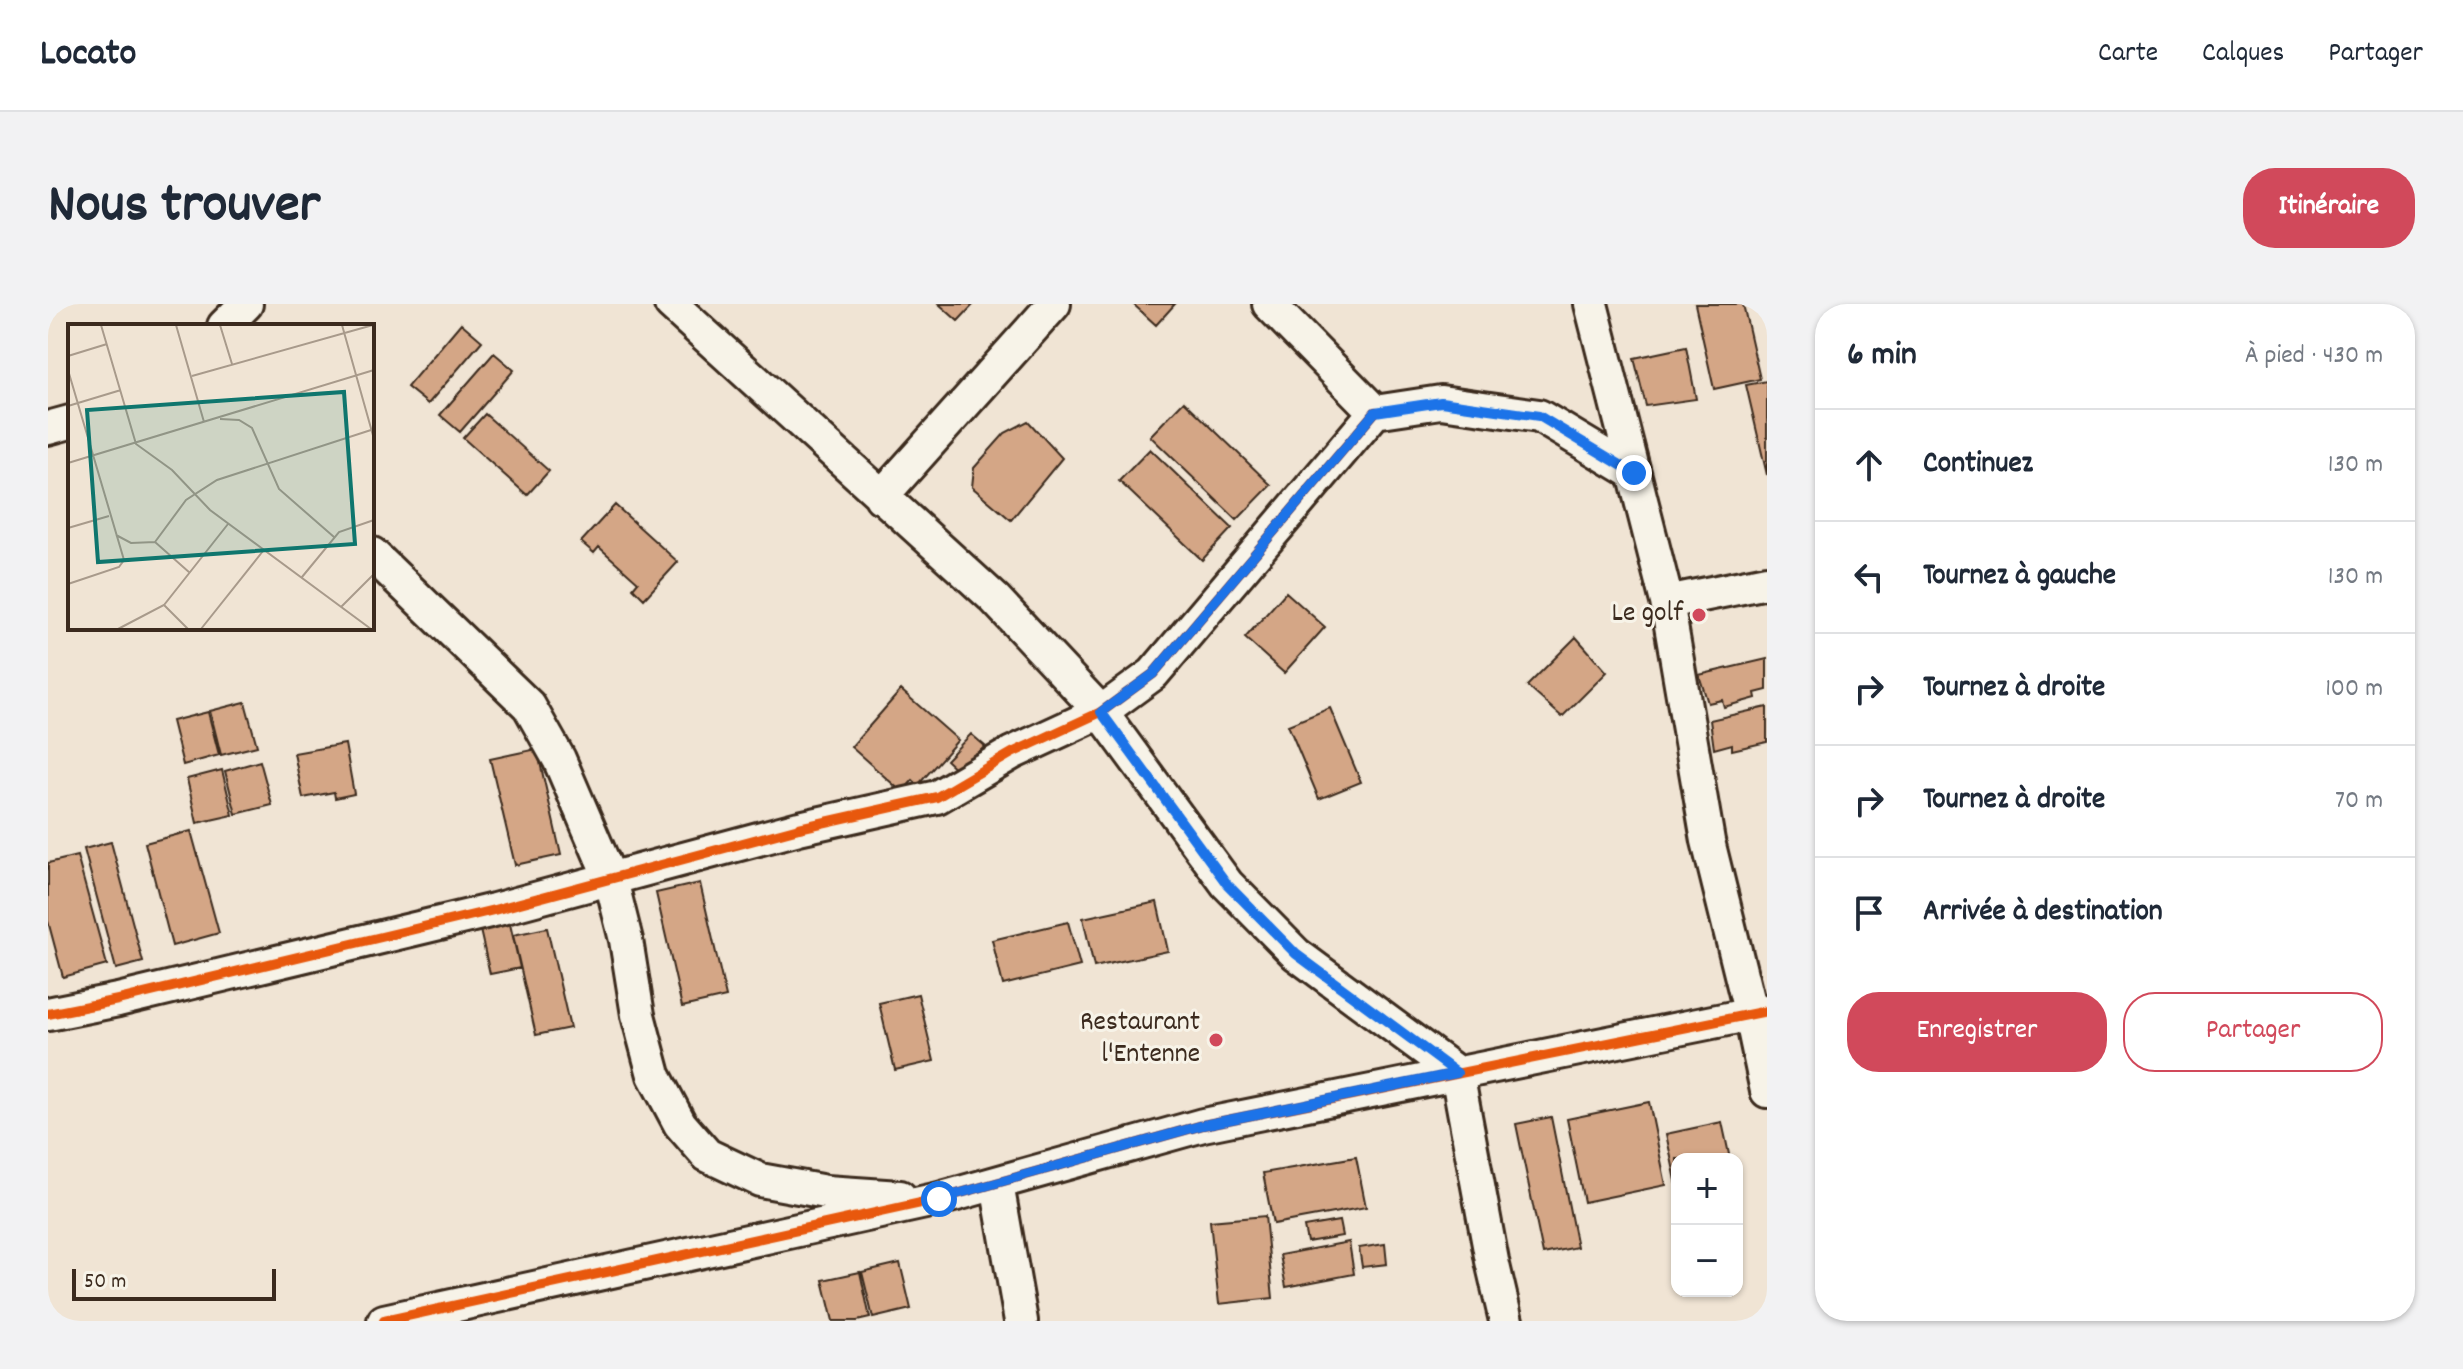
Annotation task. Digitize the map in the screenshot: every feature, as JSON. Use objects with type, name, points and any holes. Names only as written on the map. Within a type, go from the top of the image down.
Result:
[{"type":"street","points":[[226,324],[246,304]]},
{"type":"street","points":[[671,304],[995,599],[1101,712],[1227,884],[1296,954],[1457,1073],[1506,1321]]},
{"type":"street","points":[[881,497],[1054,304]]},
{"type":"street","points":[[1269,304],[1375,412]]},
{"type":"street","points":[[1591,304],[1667,602],[1708,841],[1759,1013],[1767,1091]]},
{"type":"street","points":[[48,1014],[118,1000],[611,880],[799,828],[937,797],[1012,753],[1101,712],[1153,674],[1375,412],[1441,402],[1539,416],[1634,473]]},
{"type":"street","points":[[48,428],[68,423]]},
{"type":"street","points":[[374,556],[529,706],[559,759],[611,880],[626,940],[638,1015],[654,1075],[680,1124],[707,1155],[760,1180],[826,1192],[939,1199]]},
{"type":"street","points":[[1667,602],[1767,582]]},
{"type":"street","points":[[384,1321],[939,1199],[1203,1125],[1759,1013]]},
{"type":"street","points":[[997,1184],[1021,1321]]},
{"type":"building","points":[[939,304],[974,304],[958,321]]},
{"type":"building","points":[[1133,304],[1175,304],[1156,325]]},
{"type":"building","points":[[1695,304],[1743,304],[1760,379],[1714,389]]},
{"type":"building","points":[[461,323],[482,341],[428,404],[407,387]]},
{"type":"building","points":[[1686,347],[1696,399],[1646,406],[1634,358]]},
{"type":"building","points":[[494,353],[514,370],[460,432],[440,415]]},
{"type":"building","points":[[1767,381],[1767,475],[1746,385]]},
{"type":"building","points":[[1184,401],[1271,485],[1237,520],[1150,436]]},
{"type":"building","points":[[485,414],[549,471],[527,495],[463,438]]},
{"type":"building","points":[[1028,421],[1062,458],[1011,520],[972,487],[974,468],[1005,433]]},
{"type":"building","points":[[1150,449],[1232,528],[1202,560],[1119,481]]},
{"type":"building","points":[[615,505],[678,562],[644,599],[633,588],[638,582],[599,547],[594,553],[581,542]]},
{"type":"building","points":[[1286,592],[1325,627],[1284,673],[1245,638]]},
{"type":"building","points":[[1576,637],[1607,672],[1562,717],[1527,686]]},
{"type":"building","points":[[1767,659],[1767,690],[1755,693],[1756,698],[1724,707],[1722,700],[1708,703],[1699,675]]},
{"type":"building","points":[[901,690],[958,740],[918,785],[913,780],[902,792],[851,747]]},
{"type":"building","points":[[245,702],[257,746],[221,755],[210,711]]},
{"type":"building","points":[[1767,707],[1767,742],[1732,750],[1732,744],[1714,749],[1710,720]]},
{"type":"building","points":[[1330,708],[1361,782],[1319,799],[1288,725]]},
{"type":"building","points":[[208,712],[219,755],[183,765],[172,721]]},
{"type":"building","points":[[971,734],[985,746],[960,773],[946,760]]},
{"type":"building","points":[[345,744],[354,794],[335,798],[334,792],[303,798],[294,753]]},
{"type":"building","points":[[537,749],[561,855],[515,865],[490,759]]},
{"type":"building","points":[[260,761],[272,805],[236,814],[225,771]]},
{"type":"building","points":[[222,770],[233,815],[197,823],[187,779]]},
{"type":"building","points":[[191,831],[219,933],[172,946],[145,843]]},
{"type":"building","points":[[111,842],[143,962],[116,969],[84,849]]},
{"type":"building","points":[[77,856],[107,965],[63,977],[48,921],[48,863]]},
{"type":"building","points":[[700,883],[726,997],[682,1007],[656,893]]},
{"type":"building","points":[[1157,902],[1168,951],[1094,967],[1083,918]]},
{"type":"building","points":[[1068,922],[1080,966],[1003,985],[992,940]]},
{"type":"building","points":[[510,924],[520,968],[490,974],[480,930]]},
{"type":"building","points":[[547,928],[570,1028],[536,1035],[513,935]]},
{"type":"building","points":[[918,994],[934,1061],[895,1070],[879,1003]]},
{"type":"building","points":[[1649,1102],[1666,1185],[1584,1202],[1567,1119]]},
{"type":"building","points":[[1551,1117],[1577,1247],[1543,1254],[1516,1124]]},
{"type":"building","points":[[1722,1122],[1729,1153],[1671,1153],[1671,1157],[1666,1134]]},
{"type":"building","points":[[1356,1157],[1366,1207],[1273,1224],[1263,1173]]},
{"type":"building","points":[[1265,1216],[1273,1298],[1219,1304],[1210,1221]]},
{"type":"building","points":[[1339,1221],[1342,1236],[1307,1242],[1304,1227]]},
{"type":"building","points":[[1349,1242],[1354,1274],[1286,1287],[1280,1255]]},
{"type":"building","points":[[1385,1244],[1387,1264],[1362,1267],[1359,1248]]},
{"type":"building","points":[[900,1263],[911,1309],[873,1318],[862,1272]]},
{"type":"building","points":[[860,1272],[870,1318],[833,1321],[823,1280]]},
{"type":"cycle path","points":[[48,1014],[494,910],[799,828],[937,797],[1012,753],[1101,712],[1153,674],[1375,412]]},
{"type":"cycle path","points":[[384,1321],[939,1199],[1203,1125],[1767,1011]]},
{"type":"place","name":"Le golf","points":[[1699,615]]},
{"type":"place","name":"Restaurant l'Entenne","points":[[1216,1040]]},
{"type":"route","points":[[939,1199],[1203,1125],[1457,1073],[1296,954],[1227,884],[1101,712],[1153,674],[1375,412],[1441,402],[1539,416],[1634,473]]}]
